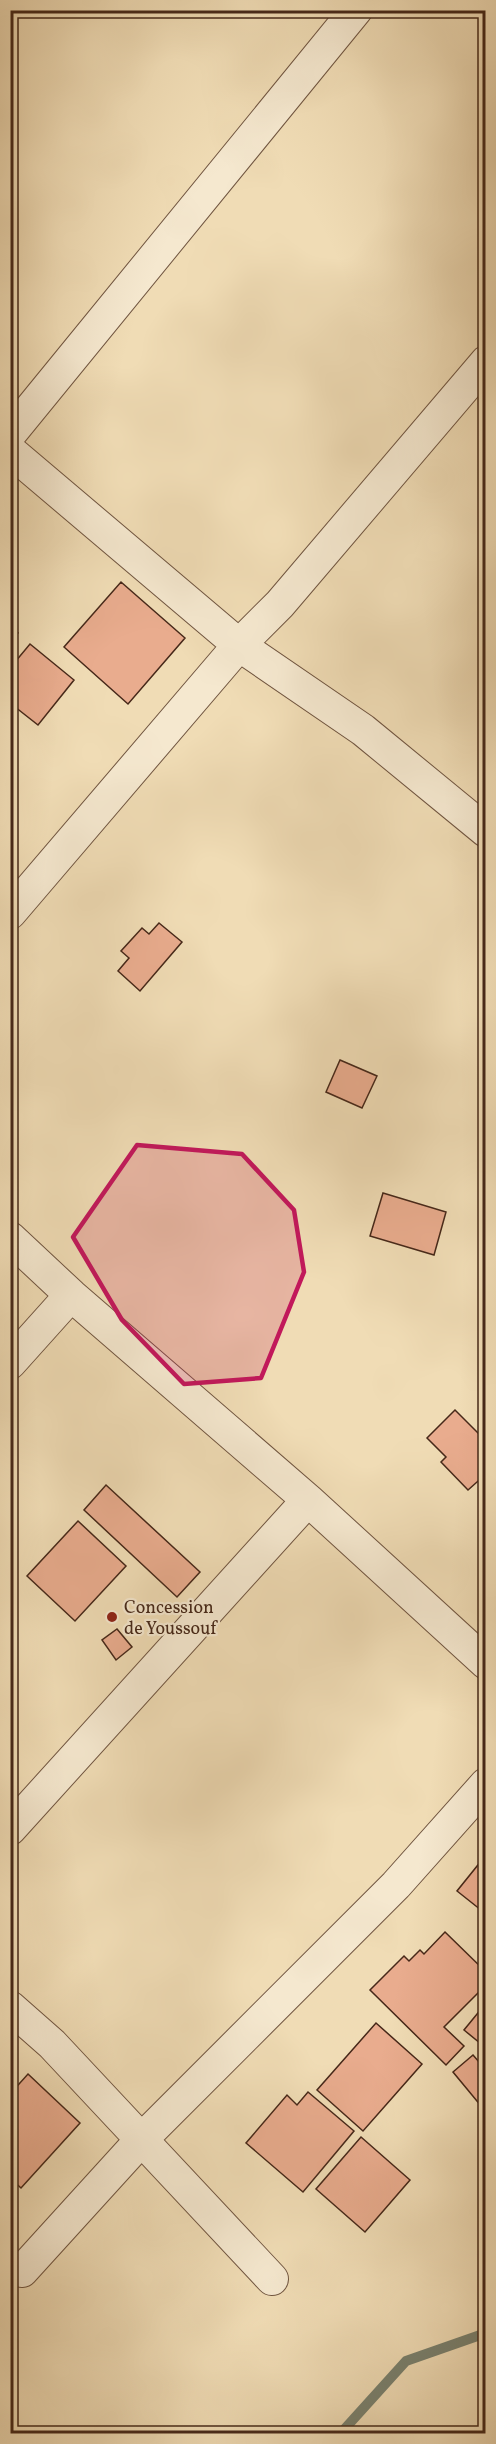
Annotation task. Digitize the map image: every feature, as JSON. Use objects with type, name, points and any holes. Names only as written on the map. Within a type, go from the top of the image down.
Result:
[{"type":"street","points":[[10,434],[356,10]]},
{"type":"street","points":[[10,912],[239,645],[280,604],[486,362]]},
{"type":"street","points":[[10,451],[239,645],[363,730],[482,820]]},
{"type":"street","points":[[10,1238],[72,1295],[308,1500],[486,1663]]},
{"type":"street","points":[[10,1363],[72,1295]]},
{"type":"street","points":[[10,1829],[308,1500]]},
{"type":"street","points":[[22,2271],[142,2139],[396,1885],[486,1784]]},
{"type":"street","points":[[10,2007],[52,2044],[272,2279]]},
{"type":"highlighted area","points":[[137,1145],[242,1154],[294,1210],[304,1272],[261,1378],[184,1384],[122,1320],[73,1237]]},
{"type":"building","points":[[121,582],[185,638],[128,704],[64,647]]},
{"type":"building","points":[[10,627],[18,633],[10,643]]},
{"type":"building","points":[[30,644],[74,680],[38,725],[10,703],[10,668]]},
{"type":"building","points":[[159,923],[182,942],[140,991],[118,971],[129,958],[121,951],[142,928],[149,934]]},
{"type":"building","points":[[340,1060],[377,1076],[362,1108],[326,1092]]},
{"type":"building","points":[[383,1193],[446,1212],[434,1255],[370,1236]]},
{"type":"building","points":[[455,1410],[486,1441],[486,1474],[468,1490],[441,1462],[446,1457],[427,1438]]},
{"type":"building","points":[[106,1485],[200,1572],[177,1597],[84,1510]]},
{"type":"building","points":[[78,1521],[126,1566],[75,1621],[27,1576]]},
{"type":"building","points":[[117,1629],[132,1647],[116,1660],[102,1640]]},
{"type":"building","points":[[486,1855],[486,1914],[457,1891]]},
{"type":"building","points":[[445,1932],[486,1972],[486,1985],[444,2027],[464,2046],[446,2065],[370,1990],[404,1956],[409,1961],[420,1950],[424,1954]]},
{"type":"building","points":[[486,2003],[486,2048],[464,2030]]},
{"type":"building","points":[[376,2023],[422,2064],[363,2131],[317,2090]]},
{"type":"building","points":[[473,2055],[486,2070],[486,2112],[453,2072]]},
{"type":"building","points":[[28,2074],[80,2123],[21,2188],[10,2178],[10,2094]]},
{"type":"building","points":[[308,2092],[354,2131],[303,2192],[246,2143],[287,2095],[297,2105]]},
{"type":"building","points":[[361,2137],[410,2180],[365,2232],[316,2189]]},
{"type":"waterway","points":[[340,2434],[406,2361],[486,2333]]},
{"type":"place","name":"Concession de Youssouf","points":[[112,1617]]}]
